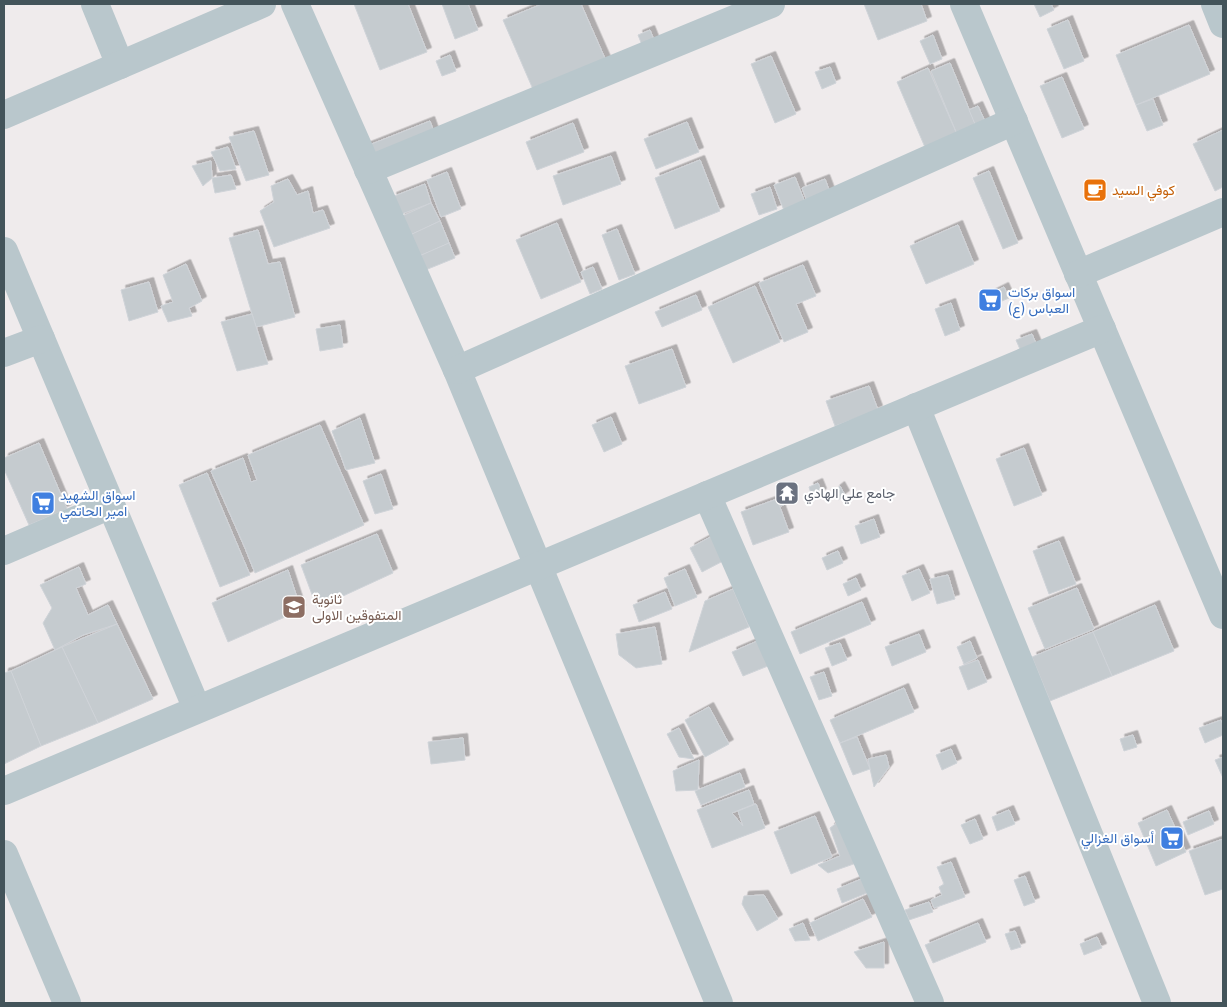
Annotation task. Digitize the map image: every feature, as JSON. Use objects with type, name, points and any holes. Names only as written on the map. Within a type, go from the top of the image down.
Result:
[{"type":"street","points":[[95,4],[120,65]]},
{"type":"street","points":[[4,115],[262,4]]},
{"type":"street","points":[[295,4],[457,370],[718,1003]]},
{"type":"street","points":[[368,170],[771,4]]},
{"type":"street","points":[[964,4],[1223,615]]},
{"type":"street","points":[[1214,4],[1223,24]]},
{"type":"street","points":[[457,370],[1014,121]]},
{"type":"street","points":[[1078,274],[1223,212]]},
{"type":"street","points":[[4,252],[197,709]]},
{"type":"street","points":[[4,791],[1102,329]]},
{"type":"street","points":[[4,353],[41,339]]},
{"type":"street","points":[[916,407],[1157,1003]]},
{"type":"street","points":[[707,495],[930,1003]]},
{"type":"street","points":[[4,551],[112,505]]},
{"type":"street","points":[[4,854],[67,1003]]},
{"type":"building","points":[[354,4],[408,4],[427,52],[380,70]]},
{"type":"building","points":[[442,4],[468,4],[478,30],[455,39]]},
{"type":"building","points":[[542,4],[581,4],[607,63],[535,94],[503,20]]},
{"type":"building","points":[[864,4],[921,4],[927,21],[878,40]]},
{"type":"building","points":[[1034,4],[1051,4],[1054,10],[1040,17]]},
{"type":"building","points":[[1068,20],[1084,61],[1064,69],[1047,29]]},
{"type":"building","points":[[1189,25],[1210,74],[1136,105],[1116,55]]},
{"type":"building","points":[[650,30],[656,45],[644,50],[638,35]]},
{"type":"building","points":[[933,35],[942,59],[930,64],[920,41]]},
{"type":"building","points":[[450,55],[456,71],[442,76],[436,61]]},
{"type":"building","points":[[771,56],[796,114],[775,123],[751,64]]},
{"type":"building","points":[[950,63],[978,131],[959,139],[931,71]]},
{"type":"building","points":[[830,67],[836,83],[822,89],[815,72]]},
{"type":"building","points":[[928,68],[959,139],[927,152],[897,82]]},
{"type":"building","points":[[1062,77],[1084,129],[1062,138],[1040,86]]},
{"type":"building","points":[[1153,99],[1163,125],[1147,131],[1136,105]]},
{"type":"building","points":[[978,106],[988,128],[978,131],[969,110]]},
{"type":"building","points":[[430,121],[436,138],[371,164],[364,147]]},
{"type":"building","points":[[687,122],[699,152],[656,169],[644,139]]},
{"type":"building","points":[[573,123],[584,152],[537,170],[526,142]]},
{"type":"building","points":[[1223,130],[1223,187],[1215,191],[1193,144]]},
{"type":"building","points":[[254,131],[269,175],[246,181],[229,137]]},
{"type":"building","points":[[228,147],[236,169],[220,171],[211,152]]},
{"type":"building","points":[[611,156],[621,184],[563,205],[553,176]]},
{"type":"building","points":[[700,160],[720,211],[675,229],[655,178]]},
{"type":"building","points":[[211,161],[212,178],[203,186],[192,166]]},
{"type":"building","points":[[989,171],[1018,243],[1003,249],[973,178]]},
{"type":"building","points":[[447,172],[461,209],[441,217],[427,180]]},
{"type":"building","points":[[231,175],[236,189],[215,193],[212,178]]},
{"type":"building","points":[[795,177],[806,205],[785,213],[774,185]]},
{"type":"building","points":[[288,179],[297,195],[308,191],[313,213],[323,210],[330,228],[274,247],[260,211],[274,202],[271,186]]},
{"type":"building","points":[[825,179],[831,195],[808,204],[802,188]]},
{"type":"building","points":[[425,184],[431,203],[399,215],[392,197]]},
{"type":"building","points":[[770,187],[777,209],[759,215],[751,194]]},
{"type":"building","points":[[431,203],[440,221],[408,236],[400,217]]},
{"type":"building","points":[[440,221],[449,243],[417,257],[408,236]]},
{"type":"building","points":[[557,223],[581,282],[541,299],[516,240]]},
{"type":"building","points":[[958,225],[974,264],[926,284],[910,246]]},
{"type":"building","points":[[617,229],[635,274],[619,280],[602,235]]},
{"type":"building","points":[[258,230],[268,264],[280,262],[295,317],[256,327],[229,238]]},
{"type":"building","points":[[449,243],[455,258],[423,271],[417,257]]},
{"type":"building","points":[[186,264],[202,301],[189,308],[192,316],[168,322],[161,306],[173,302],[163,275]]},
{"type":"building","points":[[803,265],[816,296],[796,304],[808,332],[784,342],[759,283]]},
{"type":"building","points":[[593,267],[602,289],[590,294],[581,272]]},
{"type":"building","points":[[149,282],[158,312],[129,321],[121,290]]},
{"type":"building","points":[[755,286],[780,342],[733,363],[708,307]]},
{"type":"building","points":[[1004,287],[1009,298],[995,304],[990,294]]},
{"type":"building","points":[[696,295],[702,310],[662,327],[655,312]]},
{"type":"building","points":[[951,303],[960,330],[945,336],[935,309]]},
{"type":"building","points":[[252,314],[268,364],[237,371],[221,322]]},
{"type":"building","points":[[340,325],[343,347],[320,351],[316,329]]},
{"type":"building","points":[[1032,334],[1038,348],[1022,354],[1016,340]]},
{"type":"building","points":[[672,349],[686,387],[639,404],[625,366]]},
{"type":"building","points":[[869,386],[878,410],[835,426],[826,401]]},
{"type":"building","points":[[611,417],[622,444],[604,452],[592,425]]},
{"type":"building","points":[[360,418],[375,463],[346,470],[332,431]]},
{"type":"building","points":[[320,425],[364,525],[255,573],[211,471],[243,458],[251,482],[257,480],[248,455]]},
{"type":"building","points":[[39,443],[67,509],[29,525],[4,469],[4,458]]},
{"type":"building","points":[[1024,448],[1042,495],[1014,506],[996,459]]},
{"type":"building","points":[[207,473],[250,575],[220,587],[179,485]]},
{"type":"building","points":[[381,474],[393,509],[375,514],[363,481]]},
{"type":"building","points":[[818,483],[822,493],[812,497],[809,487]]},
{"type":"building","points":[[840,486],[845,495],[838,500],[835,490]]},
{"type":"building","points":[[785,496],[788,503],[781,506],[779,499]]},
{"type":"building","points":[[777,499],[789,532],[753,545],[741,512]]},
{"type":"building","points":[[874,519],[880,537],[861,544],[855,526]]},
{"type":"building","points":[[377,534],[393,573],[317,608],[301,565]]},
{"type":"building","points":[[714,535],[727,559],[702,572],[690,548]]},
{"type":"building","points":[[1059,541],[1076,584],[1049,594],[1033,551]]},
{"type":"building","points":[[838,551],[843,563],[827,570],[822,558]]},
{"type":"building","points":[[79,567],[86,584],[76,588],[88,615],[108,605],[117,624],[83,635],[55,650],[43,623],[52,608],[40,585]]},
{"type":"building","points":[[685,569],[697,597],[675,606],[664,578]]},
{"type":"building","points":[[919,569],[930,593],[912,601],[902,576]]},
{"type":"building","points":[[288,570],[301,610],[228,642],[212,603]]},
{"type":"building","points":[[948,575],[955,599],[937,604],[930,579]]},
{"type":"building","points":[[856,578],[861,590],[848,596],[843,584]]},
{"type":"building","points":[[1077,588],[1094,629],[1045,649],[1028,608]]},
{"type":"building","points":[[733,589],[749,627],[689,652],[705,601]]},
{"type":"building","points":[[665,592],[672,609],[639,622],[633,605]]},
{"type":"building","points":[[862,602],[871,624],[800,654],[791,632]]},
{"type":"building","points":[[1155,605],[1174,651],[1112,676],[1093,632]]},
{"type":"building","points":[[117,624],[153,699],[98,723],[62,647]]},
{"type":"building","points":[[655,627],[662,664],[636,668],[619,655],[616,634]]},
{"type":"building","points":[[1093,632],[1112,676],[1050,701],[1032,657]]},
{"type":"building","points":[[919,634],[926,652],[892,666],[885,647]]},
{"type":"building","points":[[762,639],[773,664],[743,676],[732,652]]},
{"type":"building","points":[[970,641],[977,658],[964,664],[957,647]]},
{"type":"building","points":[[840,643],[847,660],[832,666],[825,648]]},
{"type":"building","points":[[62,647],[98,723],[41,746],[11,671]]},
{"type":"building","points":[[978,660],[987,682],[968,690],[959,667]]},
{"type":"building","points":[[11,671],[41,746],[4,764],[4,673]]},
{"type":"building","points":[[824,672],[832,696],[819,700],[810,677]]},
{"type":"building","points":[[904,688],[914,712],[840,743],[830,720]]},
{"type":"building","points":[[709,707],[729,744],[705,757],[685,720]]},
{"type":"building","points":[[1221,720],[1223,735],[1205,743],[1199,728]]},
{"type":"building","points":[[679,728],[694,759],[679,757],[667,734]]},
{"type":"building","points":[[1133,735],[1137,747],[1124,751],[1120,739]]},
{"type":"building","points":[[857,737],[870,769],[853,775],[840,743]]},
{"type":"building","points":[[463,738],[465,760],[431,764],[428,742]]},
{"type":"building","points":[[951,749],[957,763],[942,770],[936,755]]},
{"type":"building","points":[[886,755],[889,767],[874,787],[868,759]]},
{"type":"building","points":[[1223,757],[1223,778],[1215,760]]},
{"type":"building","points":[[699,760],[698,790],[676,791],[673,771]]},
{"type":"building","points":[[740,773],[745,787],[701,805],[695,791]]},
{"type":"building","points":[[749,790],[754,804],[732,813],[743,826],[738,811],[756,804],[765,828],[712,848],[697,810]]},
{"type":"building","points":[[1009,810],[1015,824],[997,831],[992,817]]},
{"type":"building","points":[[1167,810],[1186,852],[1156,866],[1138,823]]},
{"type":"building","points":[[1209,811],[1214,824],[1188,835],[1183,822]]},
{"type":"building","points":[[815,816],[832,857],[791,874],[774,832]]},
{"type":"building","points":[[846,816],[865,860],[828,873],[818,865],[840,856],[830,828]]},
{"type":"building","points":[[975,819],[983,839],[970,844],[961,825]]},
{"type":"building","points":[[1223,839],[1223,889],[1205,895],[1189,851]]},
{"type":"building","points":[[951,862],[965,897],[934,908],[931,900],[942,895],[939,887],[944,884],[937,867]]},
{"type":"building","points":[[871,875],[877,889],[842,903],[837,889]]},
{"type":"building","points":[[1025,876],[1035,902],[1024,906],[1014,880]]},
{"type":"building","points":[[764,895],[778,919],[757,931],[742,904],[744,896]]},
{"type":"building","points":[[863,899],[872,917],[818,941],[810,923]]},
{"type":"building","points":[[929,902],[933,912],[909,920],[905,910]]},
{"type":"building","points":[[803,923],[810,940],[795,941],[789,929]]},
{"type":"building","points":[[978,923],[986,942],[933,963],[925,945]]},
{"type":"building","points":[[1015,931],[1021,947],[1011,950],[1005,934]]},
{"type":"building","points":[[1097,937],[1102,948],[1084,955],[1080,944]]},
{"type":"building","points":[[884,942],[884,968],[866,968],[854,952]]},
{"type":"place","name":"كوفي السيد","points":[[1095,190]]},
{"type":"place","name":"اسواق بركات العباس (ع)","points":[[990,300]]},
{"type":"place","name":"جامع علي الهادي","points":[[787,493]]},
{"type":"place","name":"اسواق الشهيد امير الحاتمي","points":[[43,503]]},
{"type":"place","name":"ثانوية المتفوقين الاولى","points":[[294,607]]},
{"type":"place","name":"أسواق الغزالي","points":[[1172,838]]}]
